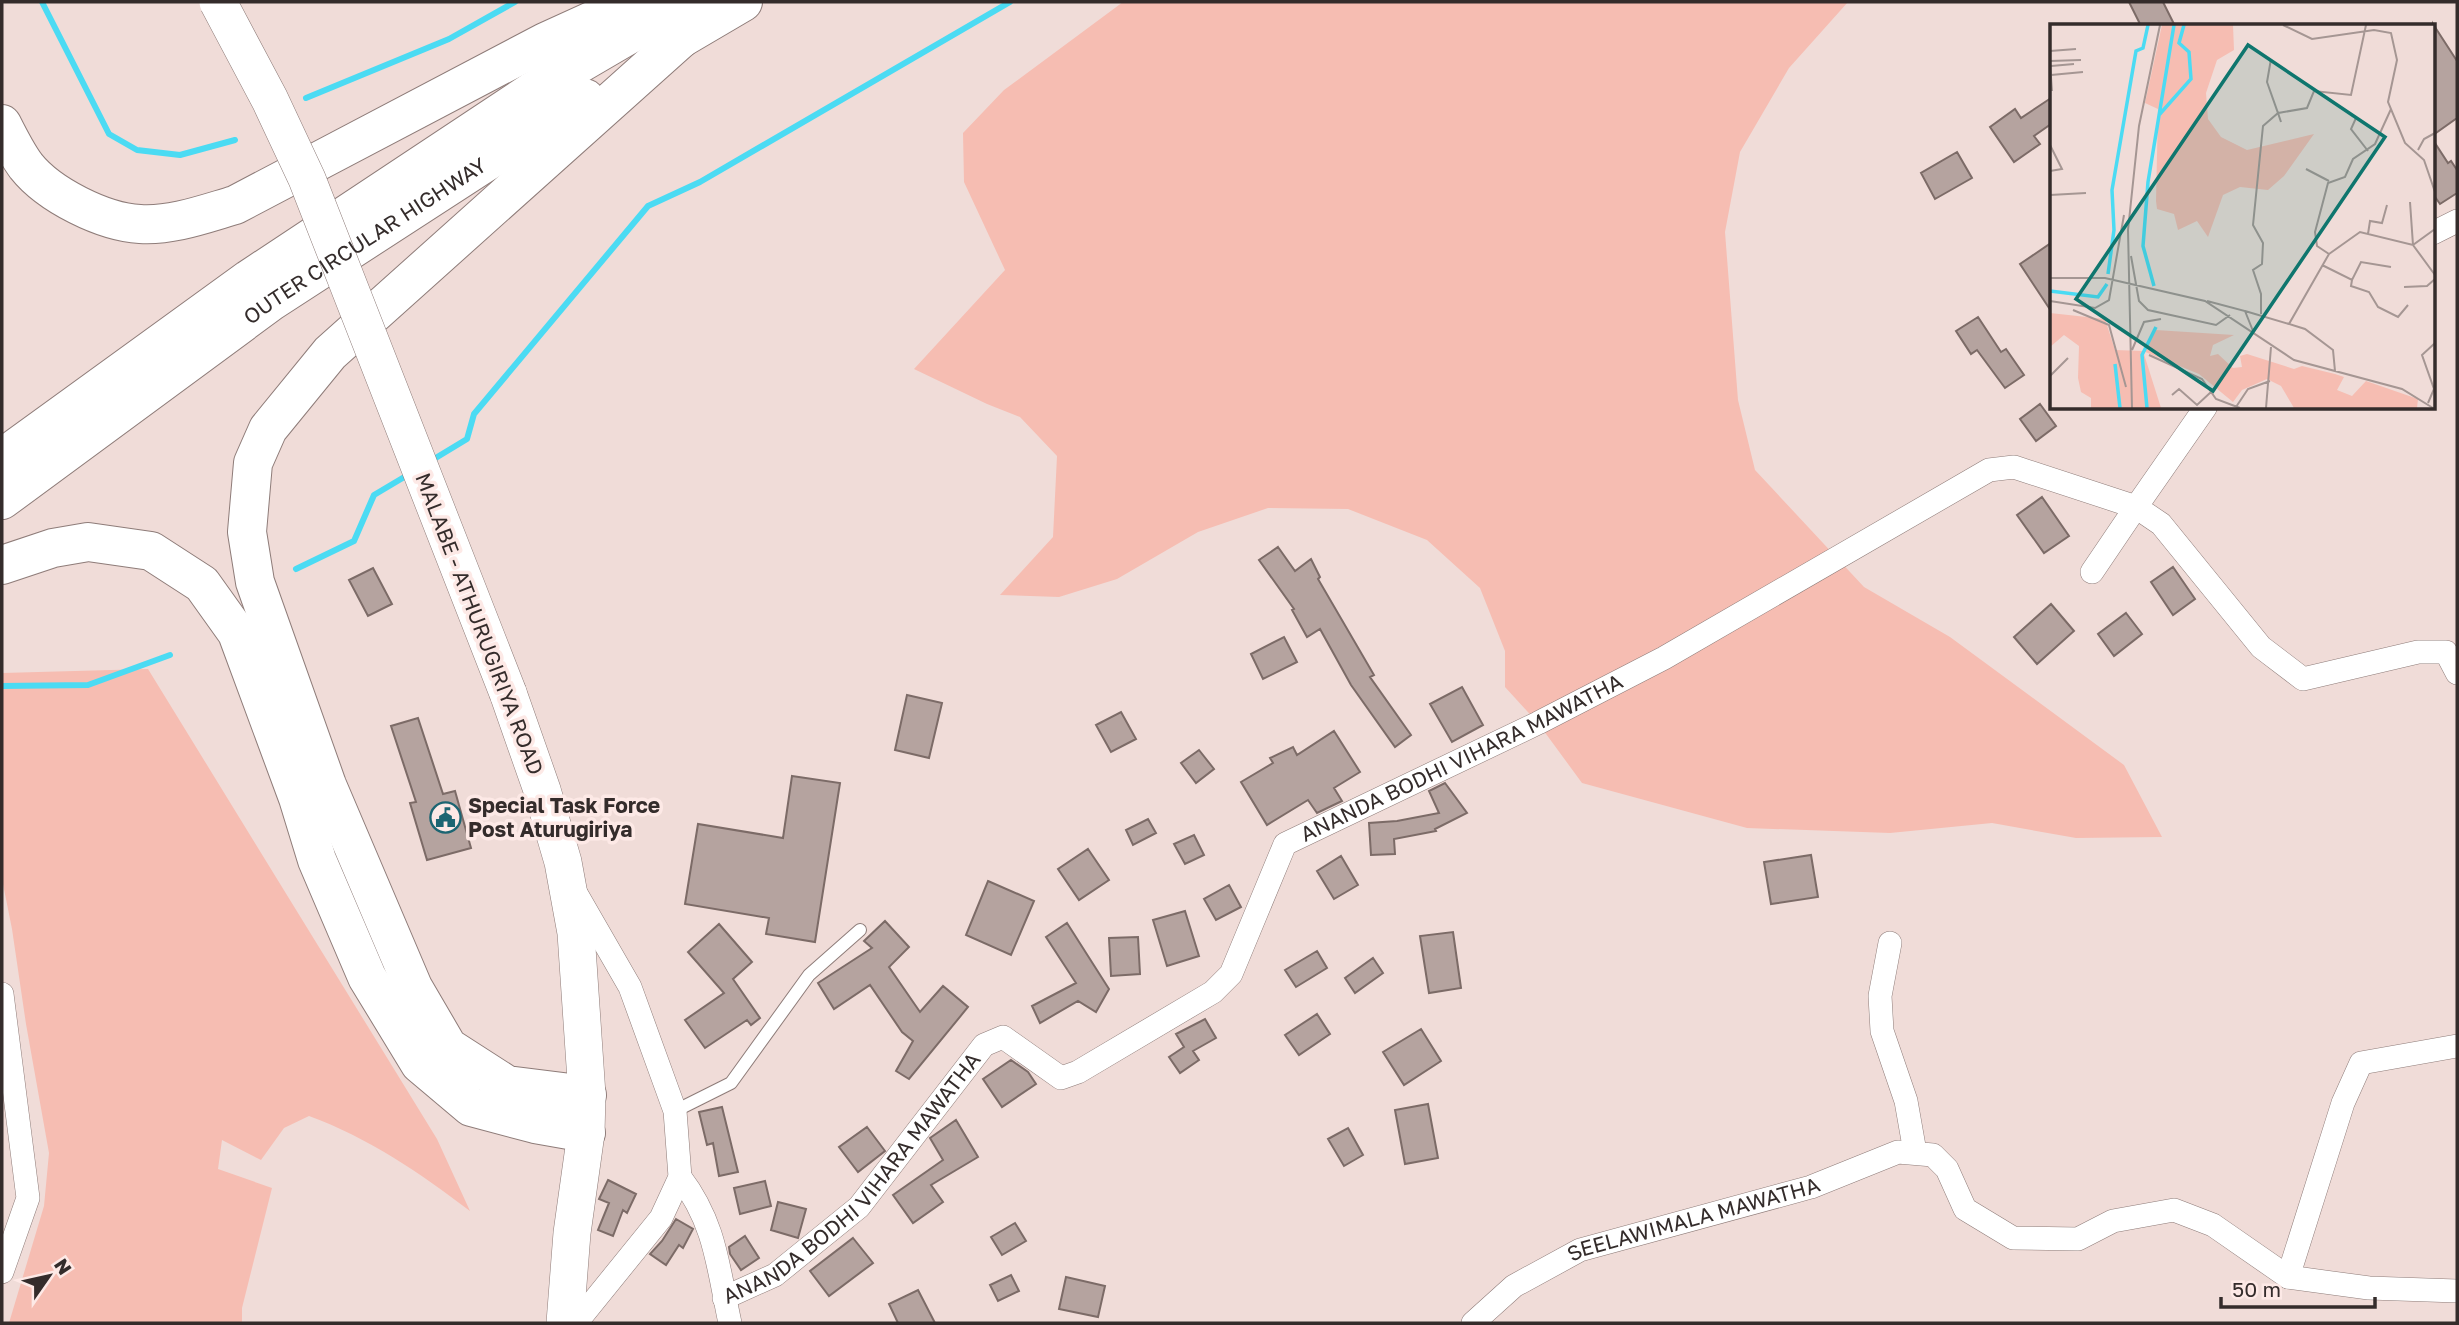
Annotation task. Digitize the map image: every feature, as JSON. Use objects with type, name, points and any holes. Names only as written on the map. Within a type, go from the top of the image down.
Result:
[{"type":"highway","points":[[2,124],[26,166],[50,189],[106,218],[140,224],[183,220],[235,205],[545,42],[633,2]]},
{"type":"highway","name":"OUTER CIRCULAR HIGHWAY","points":[[2,458],[260,271],[531,92],[685,18],[743,2]]},
{"type":"highway","points":[[587,1095],[507,1085],[448,1046],[413,987],[322,772],[255,582],[247,532],[253,463],[268,429],[330,353],[685,18]]},
{"type":"highway","name":"OUTER CIRCULAR HIGHWAY","points":[[2,500],[272,301],[457,180],[685,18]]},
{"type":"highway","points":[[2,565],[53,548],[88,542],[151,551],[202,584],[237,633],[298,797],[317,860],[366,977],[419,1063],[471,1107],[535,1124],[586,1133]]},
{"type":"main road","name":"MALABE - ATHURUGIRIYA ROAD","points":[[218,2],[270,100],[307,178],[508,692],[542,790],[566,877],[576,933],[587,1095],[586,1133],[572,1233],[565,1323]]},
{"type":"street","points":[[2434,232],[2457,221]]},
{"type":"street","points":[[2092,572],[2204,410]]},
{"type":"street","name":"ANANDA BODHI VIHARA MAWATHA","points":[[680,1177],[695,1198],[718,1254],[724,1298],[775,1275],[859,1207],[984,1045],[1003,1037],[1061,1078],[1078,1072],[1213,992],[1231,974],[1284,844],[1538,723],[1664,658],[1989,470],[2014,467],[2136,507]]},
{"type":"street","points":[[2136,507],[2161,524],[2261,647],[2303,680],[2418,652],[2446,652],[2457,673]]},
{"type":"street","name":"ANANDA BODHI VIHARA MAWATHA","points":[[566,877],[630,987],[675,1111],[680,1177],[661,1218],[576,1323]]},
{"type":"street","points":[[1890,943],[1880,996],[1882,1031],[1924,1154],[1947,1169],[1965,1209],[2013,1238],[2078,1239],[2113,1221],[2174,1210],[2213,1225],[2288,1277],[2369,1288],[2457,1291]]},
{"type":"street","points":[[2,994],[28,1198],[2,1272]]},
{"type":"street","points":[[2288,1277],[2343,1103],[2361,1063],[2457,1046]]},
{"type":"street","name":"SEELAWIMALA MAWATHA","points":[[1473,1323],[1514,1286],[1580,1250],[1811,1187],[1898,1152],[1924,1154]]},
{"type":"street","points":[[724,1298],[730,1323]]},
{"type":"lane","points":[[675,1111],[731,1083],[809,975],[860,930]]},
{"type":"shaded area","points":[[1123,2],[1848,2],[1789,68],[1740,152],[1725,232],[1738,400],[1755,470],[1864,587],[1950,637],[2124,765],[2162,837],[2076,838],[1992,823],[1890,833],[1747,828],[1582,783],[1538,723],[1505,687],[1505,651],[1480,588],[1427,540],[1348,509],[1268,508],[1198,532],[1117,579],[1059,597],[1000,595],[1053,537],[1057,456],[1020,417],[914,369],[1005,270],[964,182],[963,133],[1004,90]]},
{"type":"shaded area","points":[[148,669],[437,1139],[470,1211],[393,1158],[352,1135],[309,1116],[284,1128],[261,1160],[222,1140],[218,1169],[272,1188],[242,1308],[242,1323],[9,1323],[44,1206],[49,1153],[2,879],[2,673]]},
{"type":"building","points":[[2129,2],[2163,2],[2174,24],[2140,24]]},
{"type":"building","points":[[2434,26],[2457,61],[2457,118],[2434,134]]},
{"type":"building","points":[[2050,99],[2050,125],[2034,136],[2040,144],[2014,162],[1990,127],[2015,109],[2021,118]]},
{"type":"building","points":[[2434,142],[2448,163],[2451,161],[2457,170],[2457,193],[2440,204],[2434,195]]},
{"type":"building","points":[[1957,152],[1972,178],[1935,199],[1921,173]]},
{"type":"building","points":[[2050,244],[2050,309],[2020,264]]},
{"type":"building","points":[[1978,317],[2001,352],[2006,349],[2024,375],[2005,388],[1977,350],[1971,354],[1956,331]]},
{"type":"building","points":[[2040,404],[2056,426],[2036,441],[2020,419]]},
{"type":"building","points":[[2042,497],[2069,536],[2044,553],[2017,515]]},
{"type":"building","points":[[1278,547],[1295,571],[1311,559],[1320,577],[1318,579],[1374,675],[1370,677],[1411,735],[1395,747],[1351,685],[1320,629],[1307,637],[1292,610],[1294,609],[1259,560]]},
{"type":"building","points":[[2173,567],[2195,599],[2173,615],[2151,582]]},
{"type":"building","points":[[373,568],[392,604],[368,616],[349,580]]},
{"type":"building","points":[[2051,604],[2074,631],[2037,664],[2014,637]]},
{"type":"building","points":[[2126,613],[2142,634],[2114,656],[2098,634]]},
{"type":"building","points":[[1284,637],[1297,662],[1263,679],[1251,654]]},
{"type":"building","points":[[1462,687],[1483,725],[1452,742],[1430,704]]},
{"type":"building","points":[[907,695],[942,703],[929,758],[895,750]]},
{"type":"building","points":[[1121,712],[1136,739],[1111,752],[1096,725]]},
{"type":"building","points":[[418,718],[443,794],[455,791],[471,848],[427,860],[410,803],[416,802],[391,726]]},
{"type":"building","points":[[1334,731],[1360,772],[1334,788],[1342,801],[1317,813],[1308,800],[1267,825],[1241,782],[1273,763],[1270,758],[1293,747],[1297,755]]},
{"type":"building","points":[[1199,750],[1214,769],[1196,783],[1181,763]]},
{"type":"building","points":[[792,776],[840,783],[815,942],[766,934],[769,918],[685,904],[698,824],[783,838]]},
{"type":"building","points":[[1445,783],[1467,813],[1435,829],[1436,831],[1394,839],[1395,854],[1371,855],[1369,823],[1439,813],[1429,791]]},
{"type":"building","points":[[1148,819],[1156,833],[1133,845],[1126,830]]},
{"type":"building","points":[[1194,835],[1204,855],[1185,864],[1174,844]]},
{"type":"building","points":[[1088,849],[1109,880],[1079,900],[1058,869]]},
{"type":"building","points":[[1811,855],[1818,897],[1771,904],[1764,862]]},
{"type":"building","points":[[1341,856],[1358,885],[1334,899],[1317,871]]},
{"type":"building","points":[[988,881],[1034,901],[1011,955],[966,935]]},
{"type":"building","points":[[1229,885],[1241,907],[1216,920],[1204,899]]},
{"type":"building","points":[[1185,911],[1199,956],[1167,966],[1153,920]]},
{"type":"building","points":[[885,921],[909,947],[889,967],[920,1012],[943,986],[968,1007],[909,1079],[896,1071],[913,1041],[902,1032],[870,985],[834,1009],[818,983],[872,948],[864,941]]},
{"type":"building","points":[[1067,923],[1109,989],[1096,1012],[1078,1001],[1040,1023],[1032,1006],[1076,983],[1046,937]]},
{"type":"building","points":[[719,924],[752,962],[733,979],[760,1018],[751,1025],[747,1020],[705,1048],[685,1020],[724,993],[688,952]]},
{"type":"building","points":[[1453,932],[1461,988],[1429,993],[1420,936]]},
{"type":"building","points":[[1138,937],[1140,974],[1111,976],[1109,938]]},
{"type":"building","points":[[1317,951],[1327,968],[1296,987],[1285,970]]},
{"type":"building","points":[[1373,958],[1383,973],[1355,993],[1345,978]]},
{"type":"building","points":[[1317,1014],[1330,1034],[1299,1055],[1285,1035]]},
{"type":"building","points":[[1205,1019],[1216,1038],[1193,1051],[1199,1060],[1180,1073],[1169,1057],[1184,1047],[1176,1034]]},
{"type":"building","points":[[1421,1029],[1441,1061],[1404,1085],[1383,1052]]},
{"type":"building","points":[[1011,1060],[1028,1072],[1036,1084],[1002,1107],[983,1079]]},
{"type":"building","points":[[1428,1104],[1438,1158],[1405,1164],[1395,1110]]},
{"type":"building","points":[[722,1107],[738,1172],[719,1176],[713,1143],[707,1145],[699,1112]]},
{"type":"building","points":[[956,1120],[978,1157],[931,1185],[943,1202],[913,1223],[893,1195],[943,1160],[930,1138]]},
{"type":"building","points":[[867,1127],[885,1151],[858,1172],[839,1147]]},
{"type":"building","points":[[1348,1128],[1363,1155],[1344,1166],[1328,1139]]},
{"type":"building","points":[[608,1180],[636,1194],[627,1213],[623,1210],[613,1236],[598,1230],[609,1203],[599,1199]]},
{"type":"building","points":[[765,1181],[771,1206],[740,1214],[734,1188]]},
{"type":"building","points":[[778,1202],[806,1209],[798,1238],[771,1230]]},
{"type":"building","points":[[676,1219],[693,1229],[683,1248],[679,1245],[666,1265],[650,1254]]},
{"type":"building","points":[[1015,1223],[1026,1241],[1002,1255],[991,1237]]},
{"type":"building","points":[[745,1236],[759,1258],[741,1270],[730,1254],[729,1247]]},
{"type":"building","points":[[853,1238],[873,1263],[829,1296],[810,1271]]},
{"type":"building","points":[[1011,1275],[1019,1291],[998,1301],[990,1285]]},
{"type":"building","points":[[1066,1277],[1105,1286],[1098,1317],[1059,1309]]},
{"type":"building","points":[[918,1290],[935,1323],[898,1323],[889,1304]]},
{"type":"waterway","points":[[42,2],[109,134],[137,150],[180,155],[235,140]]},
{"type":"waterway","points":[[306,98],[449,39],[515,2]]},
{"type":"waterway","points":[[429,462],[467,439],[474,414],[648,206],[700,182],[1010,2]]},
{"type":"waterway","points":[[296,569],[354,541],[374,495],[411,473]]},
{"type":"waterway","points":[[2,686],[88,685],[170,655]]},
{"type":"place","name":"Special Task Force Post Aturugiriya","points":[[445,818]]}]
